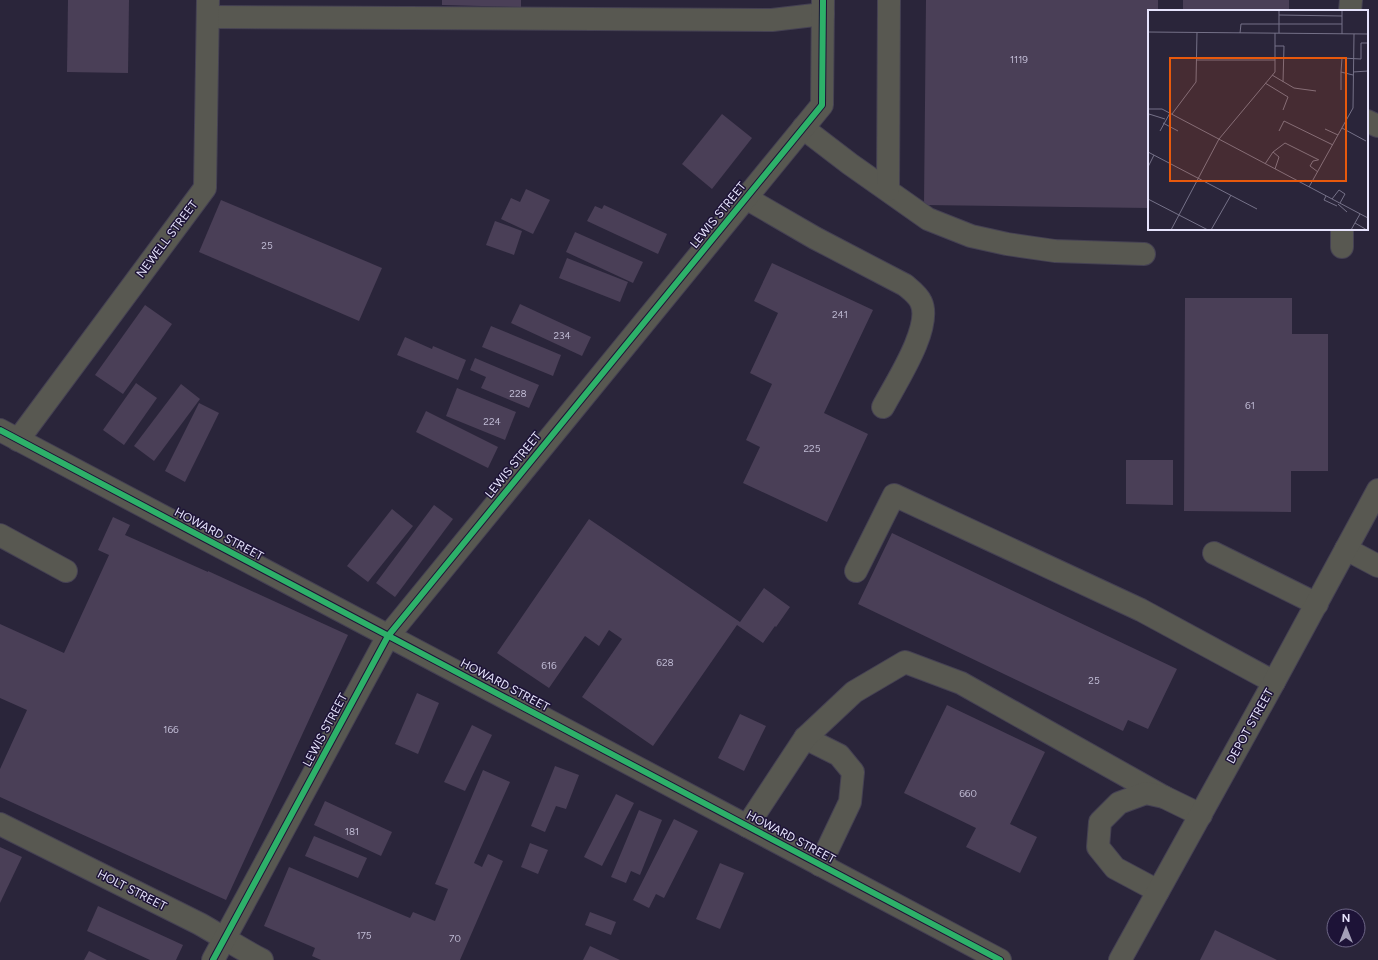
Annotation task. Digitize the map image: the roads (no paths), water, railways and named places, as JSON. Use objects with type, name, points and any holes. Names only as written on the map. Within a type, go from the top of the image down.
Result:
[{"type":"street","points":[[888,190],[889,0]]},
{"type":"street","points":[[1350,10],[1351,0]]},
{"type":"street","points":[[208,8],[772,20],[823,7]]},
{"type":"street","name":"LEWIS STREET","points":[[213,960],[388,636],[822,105],[823,7]]},
{"type":"street","name":"NEWELL STREET","points":[[9,435],[205,188],[208,8]]},
{"type":"street","points":[[1368,121],[1378,126]]},
{"type":"street","points":[[803,128],[850,164],[928,219],[971,236],[1007,244],[1055,250],[1144,254]]},
{"type":"street","points":[[746,198],[815,238],[904,285],[914,292],[922,303],[924,320],[918,340],[883,407]]},
{"type":"street","name":"HOWARD STREET","points":[[9,435],[1000,960]]},
{"type":"street","name":"DEPOT STREET","points":[[1120,960],[1317,604],[1378,490]]},
{"type":"street","points":[[856,571],[894,495],[1141,610],[1274,682]]},
{"type":"street","points":[[0,535],[66,571]]},
{"type":"street","points":[[1346,549],[1378,566]]},
{"type":"street","points":[[1214,553],[1317,604]]},
{"type":"street","points":[[747,826],[805,738],[854,692],[905,662],[960,683],[1164,797],[1201,815]]},
{"type":"street","points":[[805,738],[839,756],[853,772],[850,802],[820,865]]},
{"type":"street","points":[[1158,891],[1114,868],[1098,847],[1100,822],[1119,803],[1146,793],[1164,797]]},
{"type":"street","name":"HOLT STREET","points":[[0,824],[200,924],[262,960]]}]
